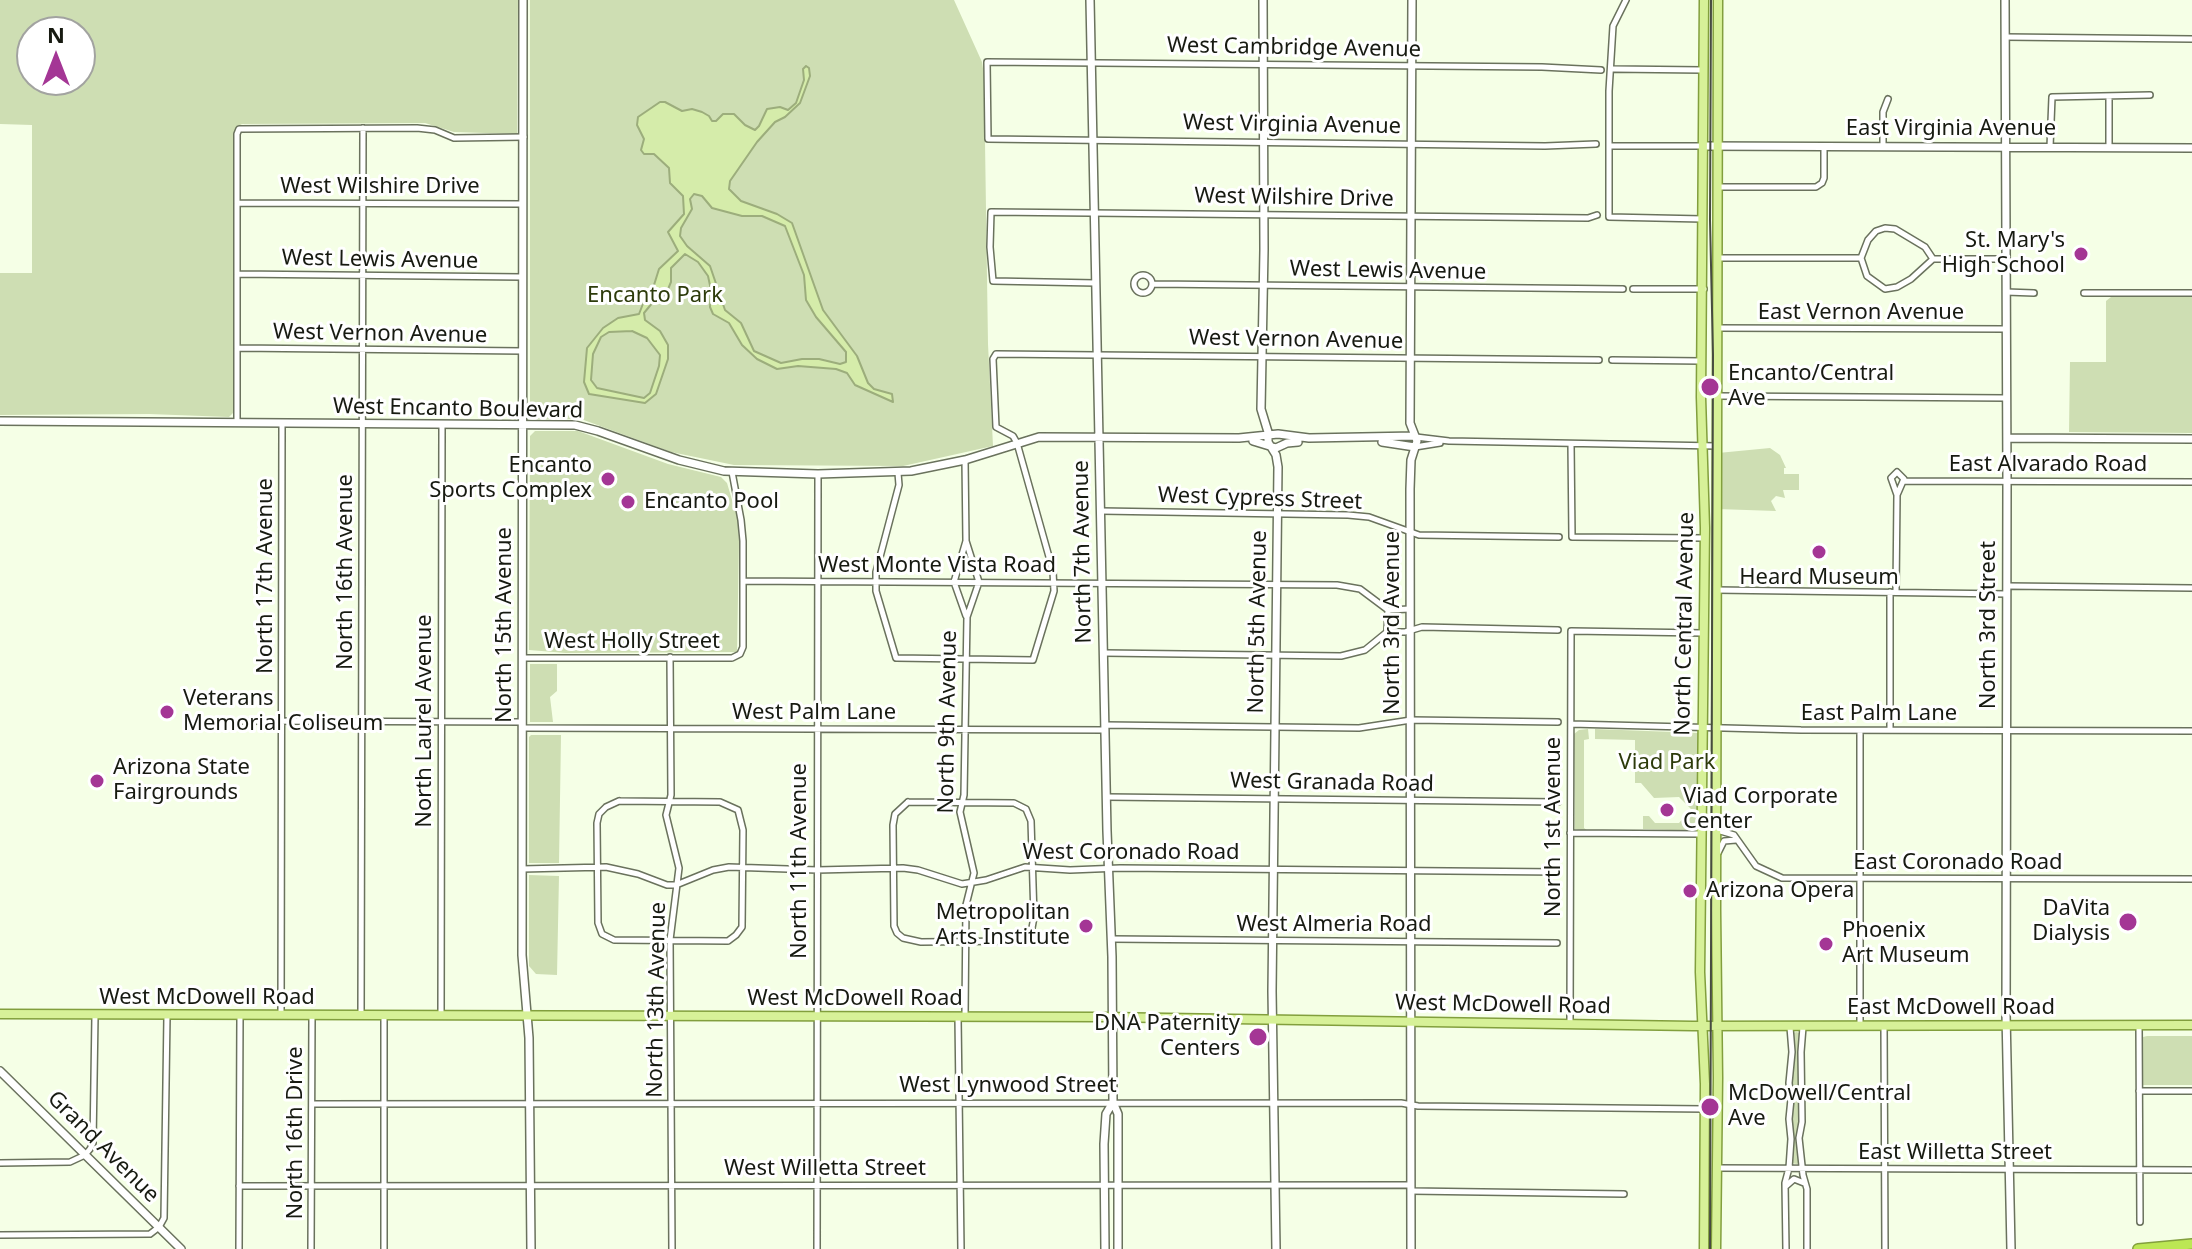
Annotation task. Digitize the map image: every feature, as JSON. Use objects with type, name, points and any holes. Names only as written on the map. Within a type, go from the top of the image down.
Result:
[{"type":"highway","points":[[2138,1249],[2192,1244]]},
{"type":"main road","name":"North Central Avenue","points":[[1704,0],[1702,70],[1709,146],[1717,187],[1718,446],[1710,727],[1702,777],[1700,961],[1710,1026],[1717,1168],[1716,1249]]},
{"type":"main road","name":"North Central Avenue","points":[[1704,1249],[1705,1109],[1716,830],[1704,633],[1703,219],[1718,0]]},
{"type":"main road","points":[[1702,777],[1705,820],[1711,830],[1716,830]]},
{"type":"main road","name":"West McDowell Road","points":[[0,1014],[1113,1017],[1710,1026]]},
{"type":"main road","name":"East McDowell Road","points":[[1710,1026],[2192,1025]]},
{"type":"street","name":"North 15th Avenue","points":[[523,0],[522,955],[528,1017],[531,1249]]},
{"type":"street","name":"North 7th Avenue","points":[[1090,0],[1106,797],[1112,939],[1113,1102],[1118,1114],[1118,1249]]},
{"type":"street","name":"North 5th Avenue","points":[[1263,0],[1261,409],[1270,446],[1278,463],[1273,941],[1276,1249]]},
{"type":"street","name":"North 3rd Avenue","points":[[1411,1249],[1410,465],[1417,441],[1410,423],[1412,0]]},
{"type":"street","points":[[1626,0],[1613,26],[1613,69],[1609,91],[1609,217],[1703,219]]},
{"type":"street","name":"North 3rd Street","points":[[2005,0],[2011,1249]]},
{"type":"street","points":[[2005,37],[2192,39]]},
{"type":"street","name":"West Cambridge Avenue","points":[[988,139],[987,62],[1412,65],[1601,70]]},
{"type":"street","points":[[1613,69],[1702,70]]},
{"type":"street","points":[[2050,147],[2052,97],[2150,95]]},
{"type":"street","points":[[2109,96],[2109,148]]},
{"type":"street","points":[[1883,147],[1883,112],[1888,99]]},
{"type":"street","name":"North 16th Avenue","points":[[361,1016],[363,128]]},
{"type":"street","points":[[237,423],[239,129],[428,128],[454,138],[524,137]]},
{"type":"street","name":"West Virginia Avenue","points":[[988,139],[1596,144]]},
{"type":"street","points":[[1610,146],[1709,146]]},
{"type":"street","name":"East Virginia Avenue","points":[[1709,146],[2192,148]]},
{"type":"street","points":[[1717,187],[1816,187],[1824,178],[1824,147]]},
{"type":"street","name":"West Wilshire Drive","points":[[237,203],[523,204]]},
{"type":"street","name":"West Wilshire Drive","points":[[1096,283],[993,281],[991,212],[1588,218],[1597,215]]},
{"type":"street","points":[[1933,259],[1925,247],[1895,229],[1885,228],[1876,231],[1868,240],[1861,258],[1867,276],[1885,289],[1897,287],[1911,279],[1933,259],[2005,259]]},
{"type":"street","points":[[1717,258],[1861,258]]},
{"type":"street","name":"West Lewis Avenue","points":[[237,274],[523,277]]},
{"type":"street","name":"West Lewis Avenue","points":[[1154,284],[1623,289]]},
{"type":"street","points":[[1633,289],[1704,289]]},
{"type":"street","points":[[2005,292],[2034,293]]},
{"type":"street","points":[[2084,293],[2192,293]]},
{"type":"street","name":"East Vernon Avenue","points":[[1717,328],[2005,329]]},
{"type":"street","name":"West Vernon Avenue","points":[[237,348],[523,351]]},
{"type":"street","name":"West Vernon Avenue","points":[[1017,443],[1013,436],[995,426],[993,356],[997,354],[1599,360]]},
{"type":"street","points":[[1612,360],[1702,361]]},
{"type":"street","points":[[1718,396],[2006,398]]},
{"type":"street","points":[[1254,437],[1261,431],[1264,420]]},
{"type":"street","name":"West Encanto Boulevard","points":[[0,421],[581,426],[679,460],[732,472],[818,474],[898,473],[965,460],[1039,437],[1415,436],[1449,441],[1718,446]]},
{"type":"street","name":"North 17th Avenue","points":[[281,1016],[282,424]]},
{"type":"street","name":"North Laurel Avenue","points":[[441,1017],[442,425]]},
{"type":"street","name":"West Encanto Boulevard","points":[[1239,438],[1278,448],[1295,442],[1387,442],[1415,447],[1449,441]]},
{"type":"street","points":[[2007,438],[2192,439]]},
{"type":"street","points":[[898,473],[899,485],[876,572],[896,658],[1033,660],[1054,582],[1017,443]]},
{"type":"street","points":[[1571,444],[1572,537],[1705,538]]},
{"type":"street","points":[[965,460],[966,541],[979,582]]},
{"type":"street","points":[[732,472],[741,520],[743,581]]},
{"type":"street","points":[[1890,730],[1897,495],[1903,481],[1900,473],[1895,472],[1891,478],[1897,495]]},
{"type":"street","name":"North 11th Avenue","points":[[817,1249],[818,474]]},
{"type":"street","name":"East Alvarado Road","points":[[1903,481],[2192,482]]},
{"type":"street","name":"West Cypress Street","points":[[1101,511],[1369,517],[1419,535],[1559,537]]},
{"type":"street","points":[[954,582],[966,541]]},
{"type":"street","name":"West Holly Street","points":[[523,658],[732,658],[740,654],[743,647],[743,581]]},
{"type":"street","name":"West Monte Vista Road","points":[[743,581],[1348,586],[1373,596],[1388,610]]},
{"type":"street","name":"North 9th Avenue","points":[[954,582],[967,617]]},
{"type":"street","name":"North 9th Avenue","points":[[961,1249],[961,1017],[966,905],[973,862],[960,815],[963,803],[967,617],[979,582]]},
{"type":"street","points":[[1716,590],[1893,592],[2192,588]]},
{"type":"street","points":[[1387,632],[1388,610],[1411,609]]},
{"type":"street","points":[[1104,653],[1341,656],[1375,644],[1387,632],[1422,627],[1558,630]]},
{"type":"street","name":"North 1st Avenue","points":[[1570,1023],[1571,631],[1704,633]]},
{"type":"street","name":"North 13th Avenue","points":[[670,657],[671,795],[666,815],[679,868],[670,940],[672,1249]]},
{"type":"street","name":"West Palm Lane","points":[[241,721],[441,722],[670,729],[965,730],[1373,728],[1411,720],[1558,722]]},
{"type":"street","points":[[1571,724],[1710,727]]},
{"type":"street","name":"East Palm Lane","points":[[1710,727],[2192,731]]},
{"type":"street","points":[[1860,730],[1860,1026]]},
{"type":"street","name":"West Granada Road","points":[[1106,797],[1558,802]]},
{"type":"street","points":[[619,801],[668,802],[720,802],[738,810],[743,830],[742,927],[728,941],[614,940],[602,934],[598,923],[599,814],[619,801]]},
{"type":"street","points":[[908,802],[1014,803],[1026,809],[1031,821],[1033,868],[1034,923],[1025,937],[1013,941],[921,942],[903,938],[897,933],[894,926],[893,825],[895,814],[908,802]]},
{"type":"street","name":"East Coronado Road","points":[[1716,830],[1729,832],[1756,866],[1773,876],[2192,879]]},
{"type":"street","points":[[1570,833],[1702,834]]},
{"type":"street","points":[[1716,861],[1724,841],[1739,841]]},
{"type":"street","points":[[522,869],[616,868],[667,885],[676,885],[713,870],[893,869],[918,870],[962,884],[972,883]]},
{"type":"street","name":"West Coronado Road","points":[[972,883],[1011,870],[1033,868],[1558,872]]},
{"type":"street","name":"West Almeria Road","points":[[1112,939],[1557,943]]},
{"type":"street","points":[[0,1163],[70,1162],[85,1155],[93,1143],[95,1016]]},
{"type":"street","points":[[0,1235],[150,1234],[159,1227],[164,1218],[167,1016]]},
{"type":"street","points":[[239,1249],[240,1016]]},
{"type":"street","name":"North 16th Drive","points":[[311,1249],[312,1016]]},
{"type":"street","points":[[384,1016],[384,1249]]},
{"type":"street","points":[[1786,1249],[1785,1189],[1789,1168],[1792,1052],[1790,1026]]},
{"type":"street","points":[[1803,1026],[1802,1122],[1799,1138],[1805,1183],[1807,1249]]},
{"type":"street","points":[[1884,1026],[1885,1249]]},
{"type":"street","points":[[2139,1026],[2140,1222]]},
{"type":"street","name":"Grand Avenue","points":[[0,1071],[181,1249]]},
{"type":"street","points":[[2139,1091],[2192,1091]]},
{"type":"street","name":"North 7th Avenue","points":[[1105,1249],[1103,1183],[1106,1114],[1113,1102]]},
{"type":"street","name":"West Lynwood Street","points":[[312,1104],[1274,1102],[1705,1109]]},
{"type":"street","name":"East Willetta Street","points":[[1717,1168],[2192,1170]]},
{"type":"street","points":[[1785,1189],[1787,1183],[1794,1179],[1805,1183]]},
{"type":"street","name":"West Willetta Street","points":[[239,1186],[1103,1183],[1274,1184],[1624,1194]]},
{"type":"green space","points":[[0,0],[518,0],[517,134],[454,132],[425,123],[242,124],[236,127],[233,413],[229,417],[0,415],[0,273],[32,273],[32,125],[0,124]]},
{"type":"green space","name":"Encanto Park","points":[[530,0],[954,0],[982,62],[984,75],[988,344],[993,446],[903,466],[734,465],[671,452],[581,419],[535,419],[530,415]]},
{"type":"green space","points":[[2111,297],[2192,297],[2192,433],[2069,432],[2070,362],[2106,362],[2106,301]]},
{"type":"green space","points":[[535,431],[578,431],[668,464],[721,477],[727,483],[738,520],[737,652],[566,653],[529,650],[530,436]]},
{"type":"green space","points":[[1770,448],[1780,455],[1786,468],[1784,474],[1799,474],[1799,490],[1783,490],[1785,498],[1776,496],[1771,501],[1776,511],[1717,509],[1718,453]]},
{"type":"green space","points":[[530,664],[557,664],[557,691],[550,697],[553,722],[530,722]]},
{"type":"green space","name":"Viad Park","points":[[1588,729],[1589,739],[1584,740],[1584,828],[1588,831],[1575,829],[1574,734]]},
{"type":"green space","name":"Viad Park","points":[[1595,729],[1699,733],[1699,831],[1643,829],[1643,816],[1649,816],[1655,823],[1679,823],[1691,809],[1679,797],[1654,798],[1641,783],[1635,783],[1635,740],[1595,739]]},
{"type":"green space","points":[[531,735],[561,735],[559,863],[529,863]]},
{"type":"green space","points":[[529,875],[559,876],[557,975],[536,974],[529,966]]},
{"type":"green space","points":[[1797,1032],[1801,1040],[1798,1066],[1801,1096],[1800,1162],[1797,1164],[1791,1163],[1790,1084],[1792,1033]]},
{"type":"green space","points":[[2192,1036],[2192,1085],[2143,1085],[2143,1037]]},
{"type":"shaded area","points":[[806,66],[809,68],[810,76],[800,103],[775,122],[757,142],[730,181],[729,189],[741,201],[792,223],[823,310],[857,356],[868,383],[874,389],[892,394],[893,402],[855,385],[847,373],[836,369],[798,366],[777,369],[757,359],[742,345],[729,323],[713,314],[708,276],[698,262],[685,254],[671,268],[671,282],[666,294],[653,302],[644,313],[645,320],[660,331],[668,345],[668,359],[656,394],[645,403],[589,394],[584,382],[587,348],[603,328],[618,318],[639,314],[659,269],[678,251],[668,232],[684,214],[683,196],[670,183],[669,168],[654,154],[644,154],[641,150],[644,139],[637,125],[638,117],[660,102],[665,102],[682,111],[692,109],[702,112],[712,121],[723,114],[734,114],[755,130],[767,109],[780,107],[788,110],[796,103],[804,80],[803,69]],"holes":[[[694,194],[702,196],[712,208],[742,216],[762,216],[785,226],[804,275],[806,300],[816,317],[846,352],[846,362],[840,364],[802,359],[781,363],[754,351],[741,323],[725,310],[710,266],[680,236],[692,209],[690,199]],[[632,331],[647,338],[660,355],[650,393],[644,398],[597,388],[591,380],[593,354],[601,337],[609,332]]]},
{"type":"tram line","points":[[1710,1249],[1711,0]]},
{"type":"place","name":"St. Mary's High School","points":[[2081,254]]},
{"type":"place","name":"Encanto/Central Ave","points":[[1710,387]]},
{"type":"place","name":"Encanto Sports Complex","points":[[608,479]]},
{"type":"place","name":"Encanto Pool","points":[[628,502]]},
{"type":"place","name":"Heard Museum","points":[[1819,552]]},
{"type":"place","name":"Veterans Memorial Coliseum","points":[[167,712]]},
{"type":"place","name":"Arizona State Fairgrounds","points":[[97,781]]},
{"type":"place","name":"Viad Corporate Center","points":[[1667,810]]},
{"type":"place","name":"Arizona Opera","points":[[1690,891]]},
{"type":"place","name":"DaVita Dialysis","points":[[2128,922]]},
{"type":"place","name":"Metropolitan Arts Institute","points":[[1086,926]]},
{"type":"place","name":"Phoenix Art Museum","points":[[1826,944]]},
{"type":"place","name":"DNA Paternity Centers","points":[[1258,1037]]},
{"type":"place","name":"McDowell/Central Ave","points":[[1710,1107]]}]
